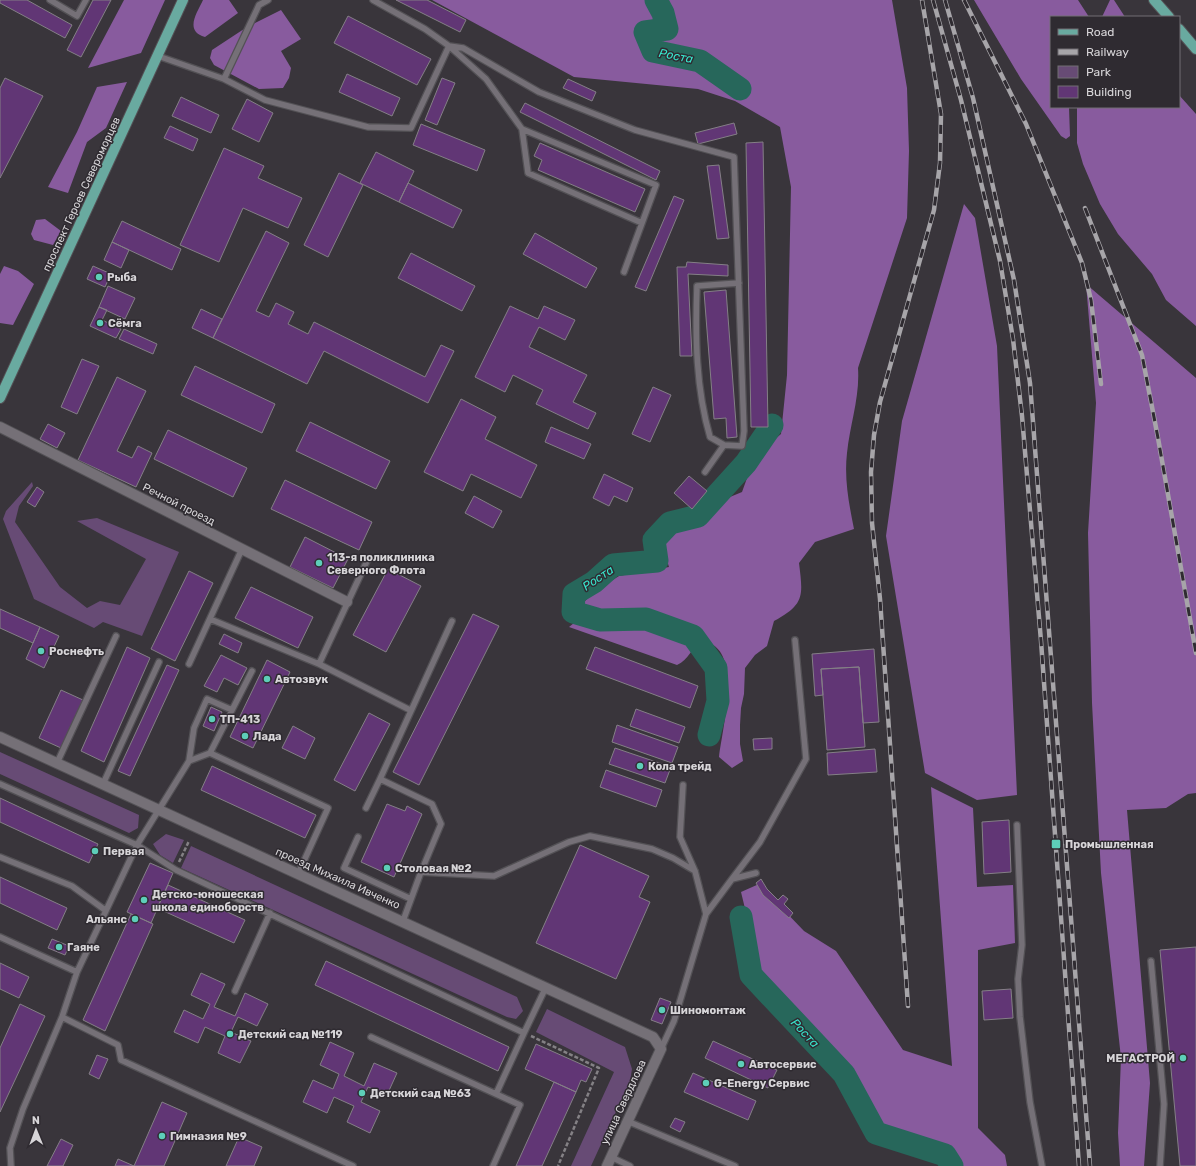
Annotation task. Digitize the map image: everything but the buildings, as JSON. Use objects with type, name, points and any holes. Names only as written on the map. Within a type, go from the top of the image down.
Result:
[{"type":"main road","name":"проспект Героев Североморцев","points":[[0,398],[183,0]]},
{"type":"main road","points":[[1154,0],[1168,16]]},
{"type":"main road","points":[[1180,30],[1196,49]]},
{"type":"street","name":"Речной проезд","points":[[0,427],[347,602]]},
{"type":"street","name":"проезд Михаила Ивченко","points":[[0,737],[653,1037],[661,1049]]},
{"type":"street","name":"улица Свердлова","points":[[609,1162],[661,1049]]},
{"type":"lane","points":[[50,0],[77,16],[86,0]]},
{"type":"lane","points":[[224,79],[259,5],[268,0]]},
{"type":"lane","points":[[374,0],[425,29],[449,46],[486,79],[522,129],[528,173],[642,223]]},
{"type":"lane","points":[[158,56],[224,79],[265,100],[368,127],[411,128],[449,46]]},
{"type":"lane","points":[[449,46],[463,48],[539,92],[635,130],[734,157],[744,431],[742,446],[724,445],[710,437],[703,411],[696,323],[697,286],[738,283]]},
{"type":"lane","points":[[522,129],[656,185],[624,272]]},
{"type":"lane","points":[[705,472],[724,445]]},
{"type":"lane","points":[[189,664],[242,549]]},
{"type":"lane","points":[[319,664],[367,561]]},
{"type":"lane","points":[[210,619],[319,664],[410,710]]},
{"type":"lane","points":[[366,808],[452,621]]},
{"type":"lane","points":[[57,763],[116,636]]},
{"type":"lane","points":[[661,1049],[674,1022],[706,914],[760,842],[806,759],[795,640]]},
{"type":"lane","points":[[103,784],[159,662]]},
{"type":"lane","points":[[189,761],[210,753],[252,671]]},
{"type":"lane","points":[[11,1166],[10,1148],[23,1109],[62,1017],[77,972],[105,910],[137,845],[189,761],[194,728],[208,699],[232,710]]},
{"type":"lane","points":[[210,753],[328,808],[298,874]]},
{"type":"lane","points":[[380,779],[432,804],[441,824],[403,921]]},
{"type":"lane","points":[[0,784],[137,845],[176,870],[524,1033]]},
{"type":"lane","points":[[683,785],[680,837],[695,871],[706,914]]},
{"type":"lane","points":[[1017,825],[1022,946],[1018,979],[1020,1016],[1030,1102],[1042,1166]]},
{"type":"lane","points":[[421,872],[494,876],[570,842],[590,836],[652,849],[695,871]]},
{"type":"lane","points":[[358,837],[344,868],[411,899]]},
{"type":"lane","points":[[0,857],[72,886],[105,910]]},
{"type":"lane","points":[[732,879],[756,873]]},
{"type":"lane","points":[[235,991],[270,913]]},
{"type":"lane","points":[[0,937],[77,972]]},
{"type":"lane","points":[[1151,961],[1164,1104],[1160,1166]]},
{"type":"lane","points":[[496,1094],[546,987]]},
{"type":"lane","points":[[62,1017],[118,1045],[121,1060],[353,1166]]},
{"type":"lane","points":[[371,1037],[520,1105],[493,1166]]},
{"type":"lane","points":[[627,1121],[735,1166]]},
{"type":"lane","points":[[609,1162],[630,1166]]},
{"type":"path","points":[[176,870],[189,840]]},
{"type":"path","points":[[524,1033],[599,1068],[558,1166]]},
{"type":"green space","points":[[32,482],[33,486],[19,506],[15,522],[60,587],[87,608],[100,601],[120,605],[146,559],[77,521],[97,518],[179,552],[142,636],[103,622],[94,628],[34,599],[3,519],[6,511]]},
{"type":"green space","points":[[0,752],[139,815],[138,828],[129,833],[0,774]]},
{"type":"green space","points":[[166,834],[184,840],[173,863],[160,855],[153,844]]},
{"type":"green space","points":[[191,846],[517,997],[523,1011],[516,1019],[507,1017],[181,868]]},
{"type":"green space","points":[[547,1009],[625,1047],[632,1069],[630,1081],[591,1166],[571,1166],[614,1072],[536,1032]]},
{"type":"shaded area","points":[[124,0],[165,0],[141,53],[88,68]]},
{"type":"shaded area","points":[[203,0],[229,0],[238,13],[205,37],[195,31],[194,26],[195,16]]},
{"type":"shaded area","points":[[432,0],[892,0],[907,88],[909,151],[907,218],[858,368],[858,389],[848,442],[846,463],[850,510],[854,529],[815,542],[799,563],[801,591],[797,604],[774,621],[767,646],[755,655],[745,668],[744,694],[740,725],[740,744],[743,761],[732,768],[719,757],[726,714],[728,681],[726,666],[721,653],[713,645],[706,642],[701,643],[695,647],[681,663],[677,665],[569,627],[594,607],[581,605],[595,591],[619,576],[669,567],[662,544],[678,529],[696,525],[713,504],[742,492],[755,456],[781,434],[787,375],[791,187],[780,127],[735,101],[698,89],[574,77]]},
{"type":"shaded area","points":[[974,0],[1078,0],[1088,16],[1050,16],[1050,108],[1069,108],[1070,136],[1066,139],[1061,136],[1021,79]]},
{"type":"shaded area","points":[[1110,0],[1114,0],[1124,16],[1102,16]]},
{"type":"shaded area","points":[[281,10],[301,39],[281,51],[291,68],[289,78],[283,88],[259,89],[214,65],[210,58],[212,50],[247,27]]},
{"type":"shaded area","points":[[127,82],[106,128],[87,142],[68,193],[48,187],[77,132],[97,87]]},
{"type":"shaded area","points":[[1180,96],[1196,114],[1196,326],[1166,300],[1152,274],[1118,234],[1100,204],[1083,164],[1077,143],[1077,108],[1180,108]]},
{"type":"shaded area","points":[[964,204],[975,218],[997,346],[1017,795],[977,800],[925,773],[886,536],[902,421]]},
{"type":"shaded area","points":[[45,219],[61,231],[53,245],[34,240],[31,234],[36,220]]},
{"type":"shaded area","points":[[4,266],[18,271],[34,284],[13,325],[0,323],[0,274]]},
{"type":"shaded area","points":[[1086,284],[1196,378],[1196,793],[1188,794],[1166,808],[1127,810],[1150,1083],[1144,1166],[1120,1166],[1118,1133],[1121,1058],[1101,873],[1092,703],[1088,533],[1096,403]]},
{"type":"shaded area","points":[[931,787],[973,808],[977,887],[1013,885],[1015,943],[978,950],[978,1128],[1005,1155],[1007,1166],[962,1166],[948,1147],[881,1127],[846,1070],[765,991],[741,892],[759,884],[804,931],[836,951],[903,1050],[952,1066]]},
{"type":"waterway","name":"Роста","points":[[656,0],[663,13],[667,29],[645,32],[653,51],[700,61],[740,89]]},
{"type":"waterway","name":"Роста","points":[[709,735],[718,701],[716,668],[693,636],[646,619],[600,620],[573,612],[574,594],[594,582],[613,565],[657,561],[654,540],[670,523],[698,516],[746,463],[772,425]]},
{"type":"waterway","name":"Роста","points":[[741,917],[751,975],[844,1074],[876,1133],[945,1155],[952,1166]]},
{"type":"railway","points":[[908,1006],[880,599],[872,523],[871,472],[874,435],[880,402],[934,210],[940,163],[941,114],[922,0]]},
{"type":"railway","points":[[933,0],[961,100],[1000,261],[1013,339],[1022,416],[1041,641],[1079,1166]]},
{"type":"railway","points":[[945,0],[973,98],[1014,280],[1030,383],[1090,1166]]},
{"type":"railway","points":[[964,0],[1026,124],[1082,263],[1091,300],[1101,384]]},
{"type":"railway","points":[[1085,208],[1142,355],[1196,653]]},
{"type":"place","name":"Рыба","points":[[99,277]]},
{"type":"place","name":"Сёмга","points":[[100,323]]},
{"type":"place","name":"113-я поликлиника Северного Флота","points":[[319,563]]},
{"type":"place","name":"Роснефть","points":[[41,651]]},
{"type":"place","name":"Автозвук","points":[[267,679]]},
{"type":"place","name":"ТП-413","points":[[212,719]]},
{"type":"place","name":"Лада","points":[[245,736]]},
{"type":"place","name":"Кола трейд","points":[[640,766]]},
{"type":"place","name":"Промышленная","points":[[1056,844]]},
{"type":"place","name":"Первая","points":[[95,851]]},
{"type":"place","name":"Столовая №2","points":[[387,868]]},
{"type":"place","name":"Детско-юношеская школа единоборств","points":[[144,900]]},
{"type":"place","name":"Альянс","points":[[135,919]]},
{"type":"place","name":"Гаяне","points":[[59,947]]},
{"type":"place","name":"Шиномонтаж","points":[[662,1010]]},
{"type":"place","name":"Детский сад №119","points":[[230,1034]]},
{"type":"place","name":"МЕГАСТРОЙ","points":[[1183,1058]]},
{"type":"place","name":"Автосервис","points":[[741,1064]]},
{"type":"place","name":"G-Energy Сервис","points":[[706,1083]]},
{"type":"place","name":"Детский сад №63","points":[[362,1093]]},
{"type":"place","name":"Гимназия №9","points":[[162,1136]]}]
